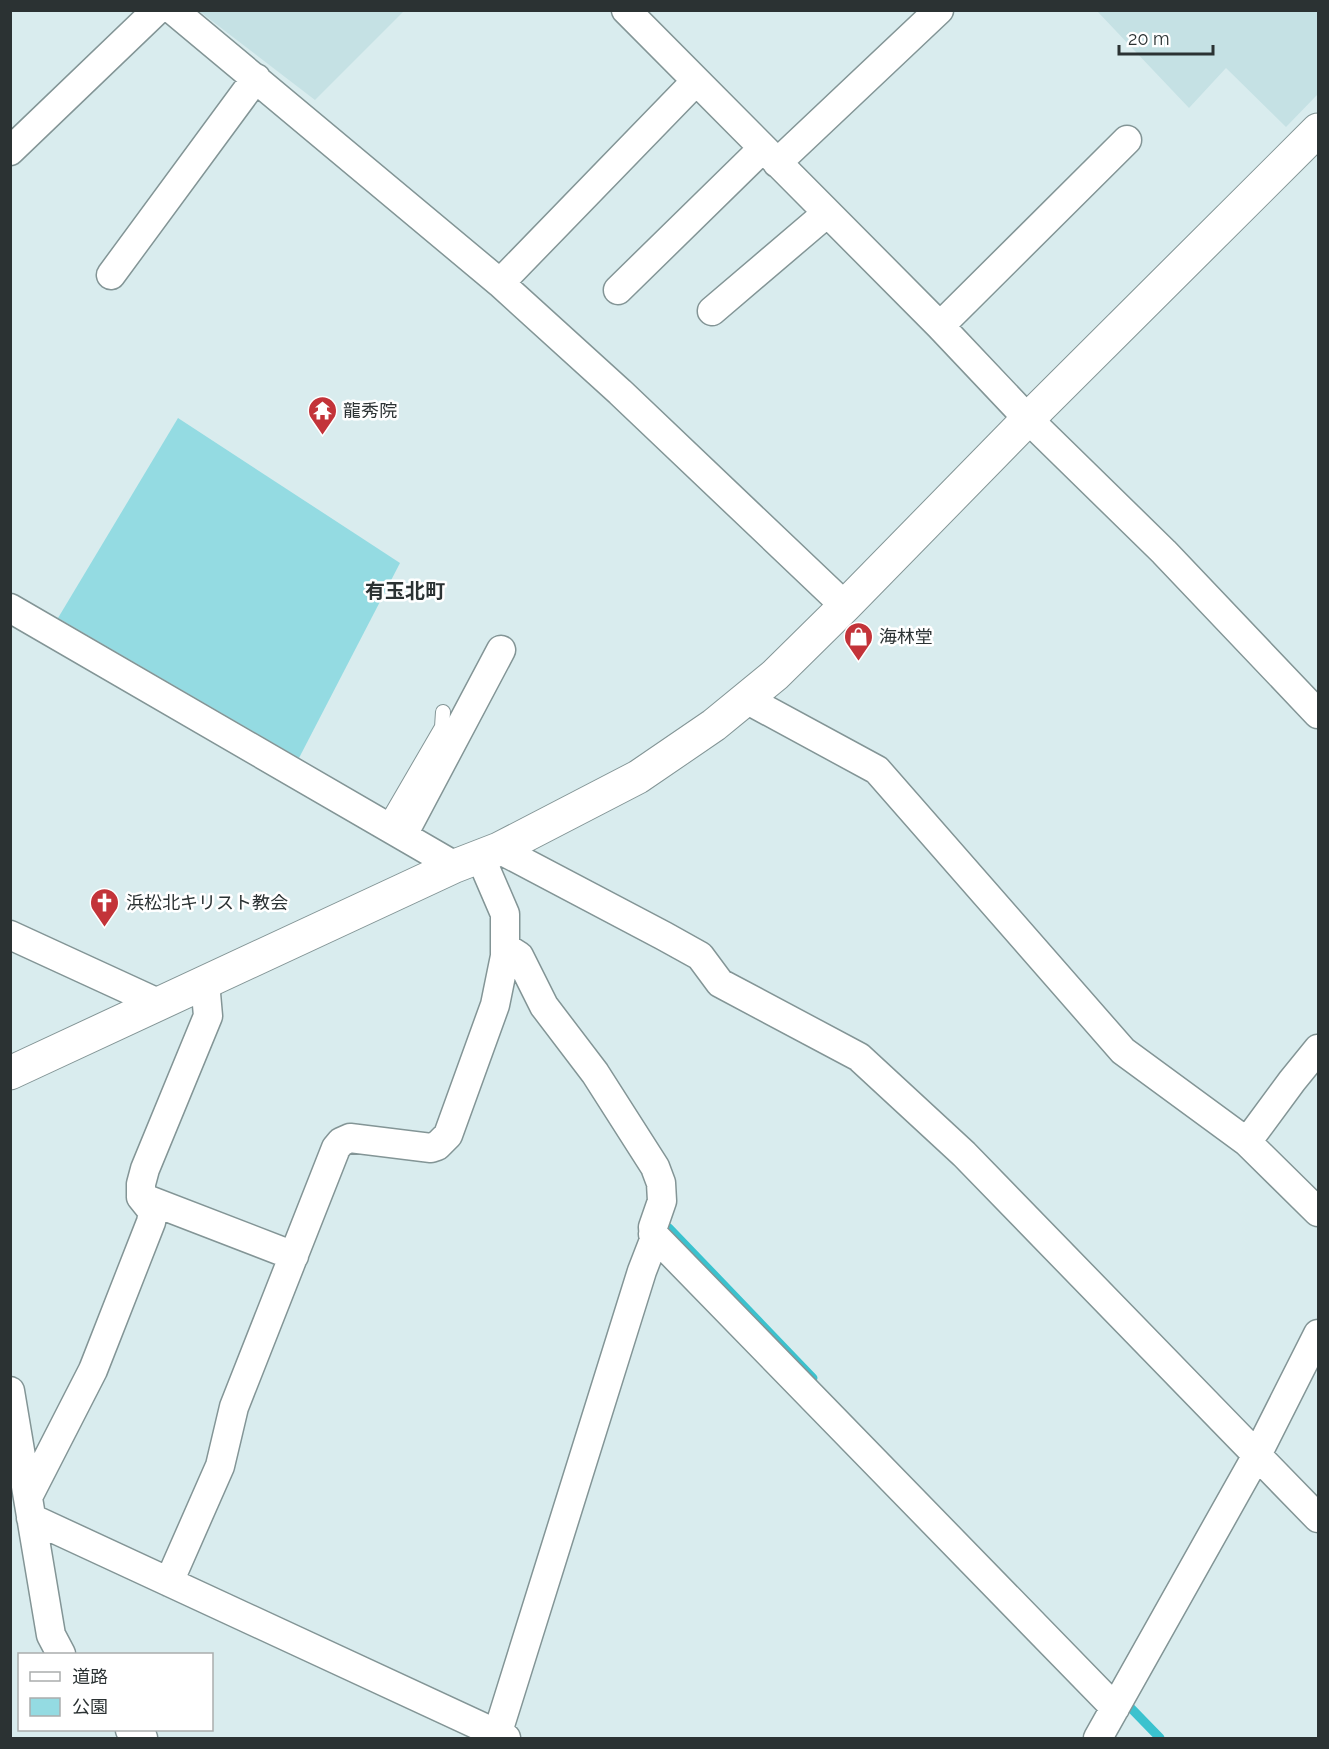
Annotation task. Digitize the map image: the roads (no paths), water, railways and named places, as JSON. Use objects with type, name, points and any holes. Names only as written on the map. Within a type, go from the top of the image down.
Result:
[{"type":"street","points":[[10,151],[157,10]]},
{"type":"street","points":[[174,10],[500,283],[620,392],[845,606]]},
{"type":"street","points":[[626,10],[940,326],[1028,419],[1164,552],[1318,714]]},
{"type":"street","points":[[618,290],[939,10]]},
{"type":"street","points":[[111,275],[256,78]]},
{"type":"street","points":[[500,283],[696,81]]},
{"type":"street","points":[[10,1073],[478,857],[638,777],[714,725],[775,675],[1318,130]]},
{"type":"street","points":[[940,326],[1127,140]]},
{"type":"street","points":[[712,311],[827,213]]},
{"type":"street","points":[[10,608],[394,830],[478,857],[664,936],[700,957],[720,983],[859,1057],[964,1154],[1318,1518]]},
{"type":"street","points":[[394,830],[501,650]]},
{"type":"street","points":[[746,699],[877,770],[1123,1051],[1247,1142],[1318,1212]]},
{"type":"street","points":[[169,1582],[220,1466],[234,1407],[336,1148],[341,1142],[350,1138],[431,1148],[448,1135],[495,1005],[505,947],[505,914],[478,857]]},
{"type":"street","points":[[10,935],[158,1003]]},
{"type":"street","points":[[30,1506],[169,1582],[500,1737],[642,1271],[654,1240],[653,1227],[662,1201],[663,1190],[655,1167],[595,1073],[544,1006],[519,956],[505,947]]},
{"type":"street","points":[[30,1506],[93,1370],[152,1222],[153,1212],[141,1197],[141,1184],[145,1169],[208,1016],[205,982]]},
{"type":"street","points":[[1247,1142],[1318,1049]]},
{"type":"street","points":[[141,1197],[294,1256]]},
{"type":"street","points":[[653,1234],[1120,1701]]},
{"type":"street","points":[[1098,1738],[1257,1455],[1318,1334]]},
{"type":"street","points":[[10,1391],[51,1635],[60,1653]]},
{"type":"lane","points":[[394,830],[442,727],[443,712]]},
{"type":"waterway","points":[[669,1228],[813,1378]]},
{"type":"waterway","points":[[1124,1701],[1160,1738]]},
{"type":"place","name":"龍秀院","points":[[322,436]]},
{"type":"place","name":"海林堂","points":[[858,662]]},
{"type":"place","name":"浜松北キリスト教会","points":[[105,928]]},
{"type":"district","name":"有玉北町","points":[[405,591]]}]
